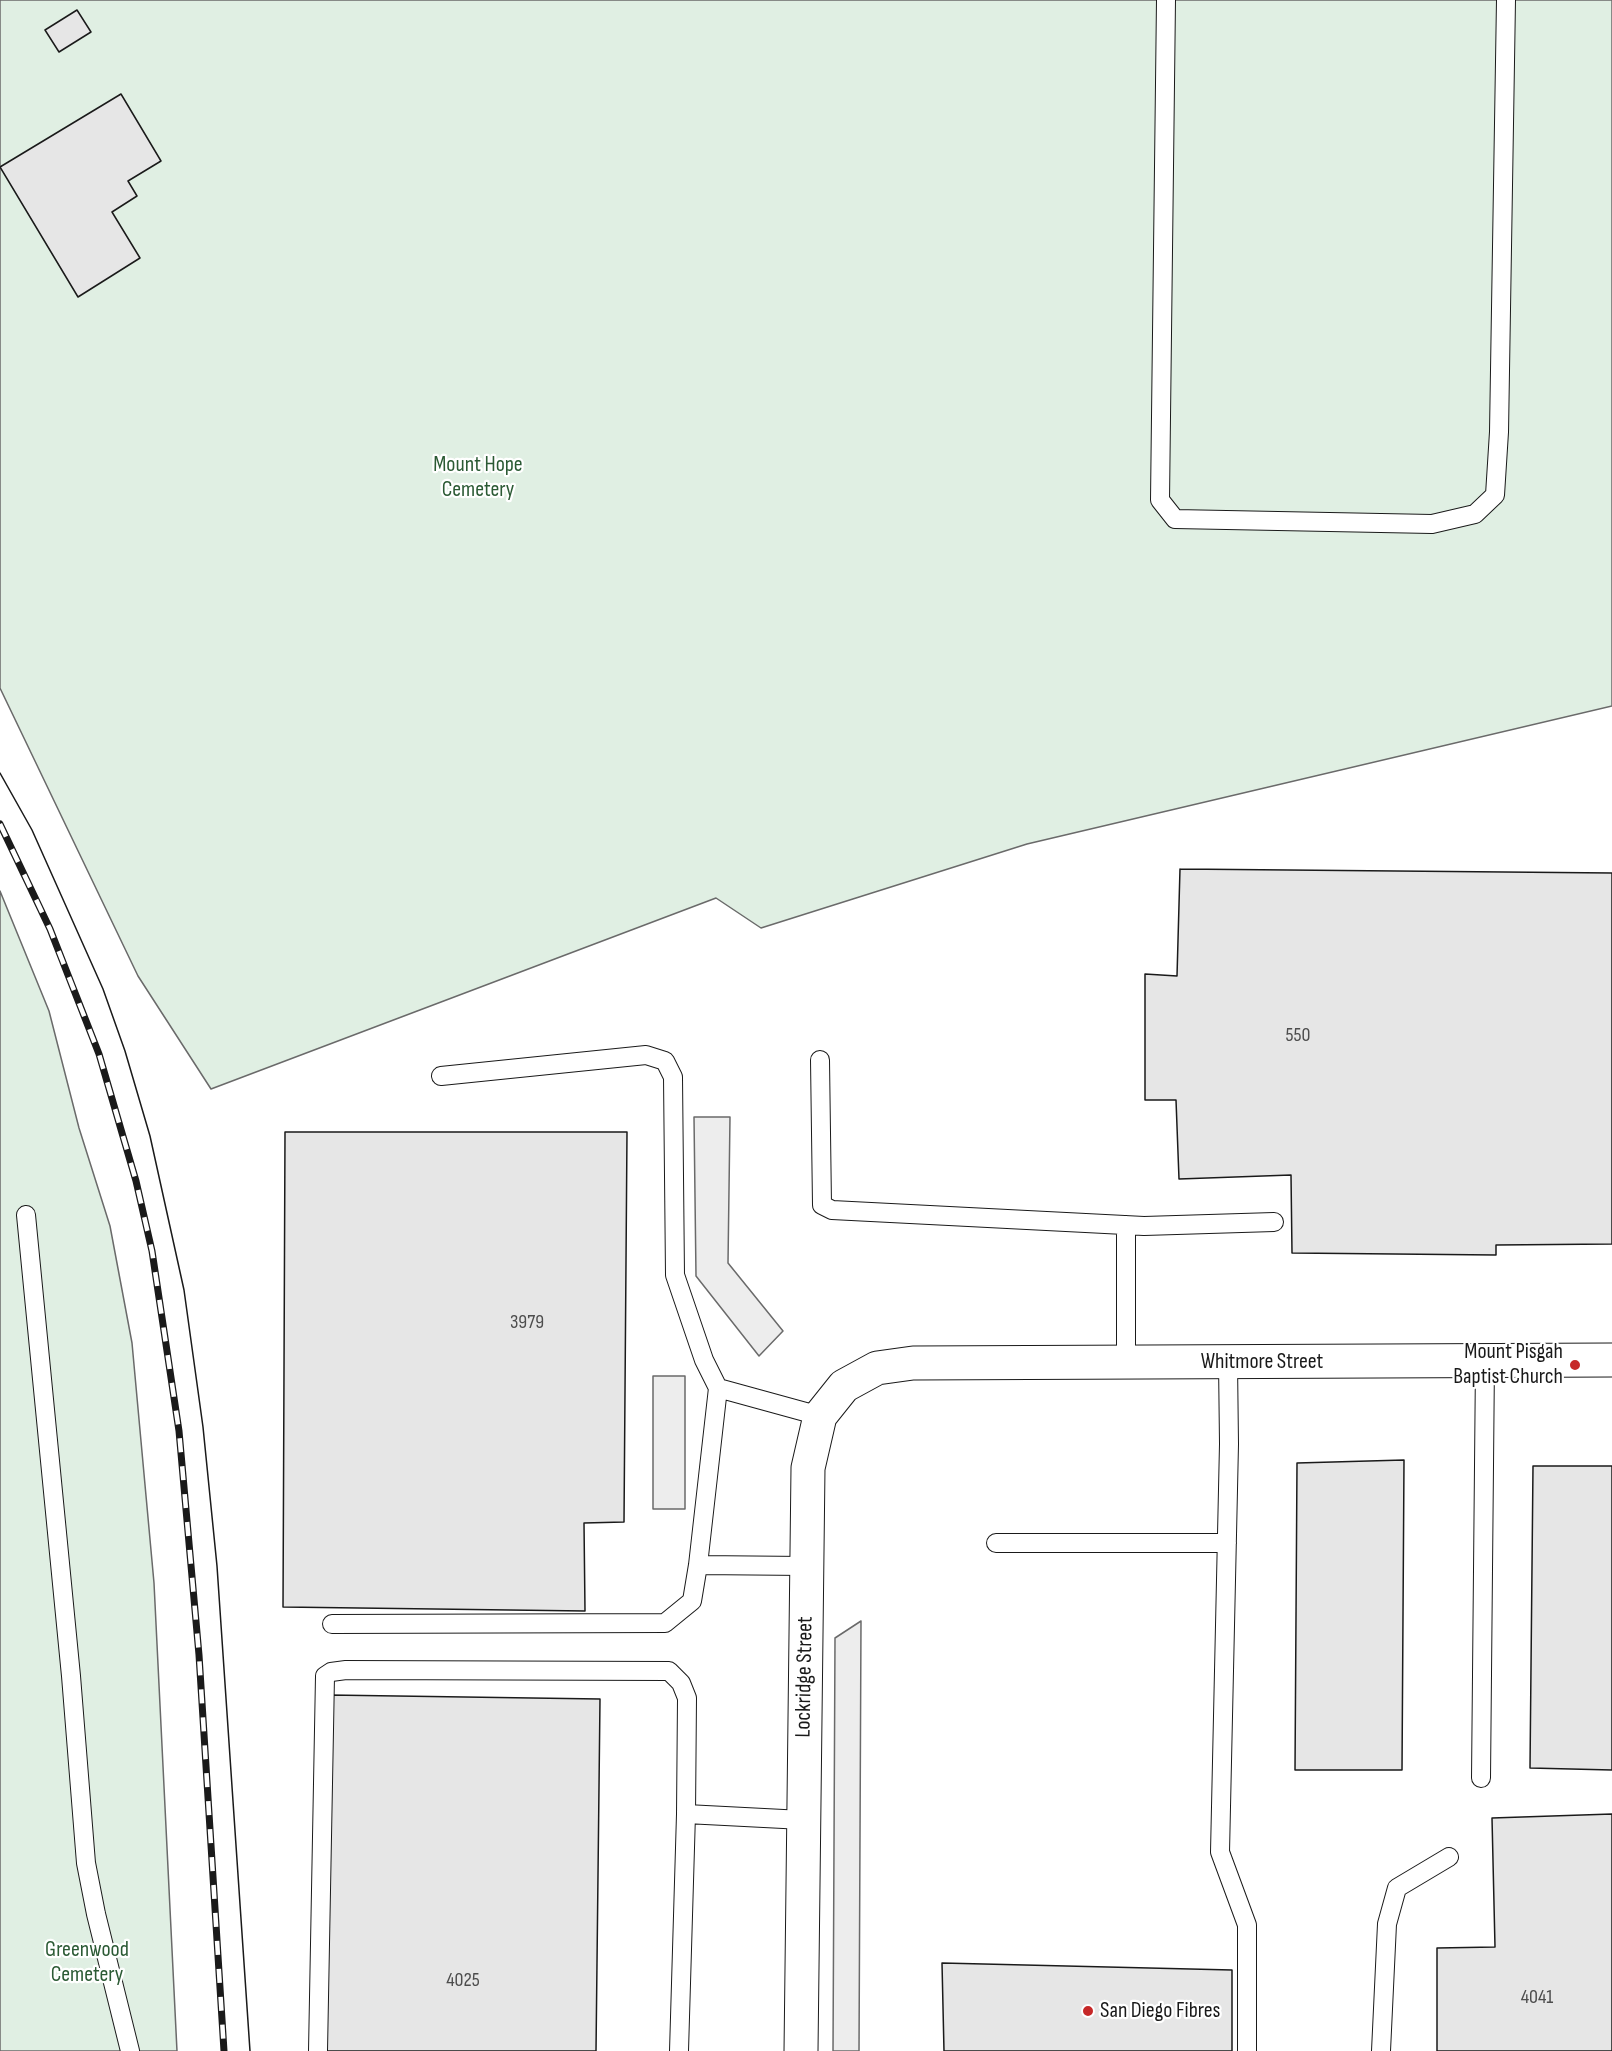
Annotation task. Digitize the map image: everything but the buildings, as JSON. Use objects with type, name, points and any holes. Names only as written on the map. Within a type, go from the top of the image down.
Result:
[{"type":"street","name":"Whitmore Street","points":[[913,1364],[1612,1360]]},
{"type":"street","name":"Lockridge Street","points":[[801,2051],[807,1468],[820,1416],[844,1386],[877,1368],[913,1364]]},
{"type":"lane","points":[[1166,0],[1160,500],[1175,519],[1432,524],[1475,514],[1495,495],[1500,420],[1506,0]]},
{"type":"lane","points":[[332,1624],[665,1623],[692,1601],[718,1388],[704,1359],[675,1275],[673,1077],[665,1061],[646,1055],[441,1076]]},
{"type":"lane","points":[[820,1060],[822,1205],[832,1210],[1126,1225],[1274,1222]]},
{"type":"lane","points":[[26,1215],[86,1863],[96,1914],[130,2051]]},
{"type":"lane","points":[[1126,1225],[1126,1362]]},
{"type":"lane","points":[[1481,1778],[1485,1361]]},
{"type":"lane","points":[[1228,1362],[1227,1543],[1220,1852],[1247,1925],[1247,2051]]},
{"type":"lane","points":[[718,1388],[820,1416]]},
{"type":"lane","points":[[996,1543],[1227,1543]]},
{"type":"lane","points":[[698,1565],[806,1566]]},
{"type":"lane","points":[[318,2051],[325,1676],[332,1672],[346,1670],[669,1671],[681,1683],[687,1698],[679,2051]]},
{"type":"lane","points":[[686,1814],[804,1820]]},
{"type":"lane","points":[[1381,2051],[1387,1924],[1397,1888],[1449,1857]]},
{"type":"green space","name":"Mount Hope Cemetery","points":[[0,0],[1612,0],[1612,706],[1027,844],[761,928],[716,898],[211,1089],[138,976],[0,688]]},
{"type":"green space","name":"Greenwood Cemetery","points":[[0,891],[49,1011],[79,1128],[110,1226],[132,1343],[154,1583],[177,2051],[0,2051]]},
{"type":"shaded area","points":[[694,1117],[730,1117],[728,1263],[783,1331],[759,1356],[696,1276]]},
{"type":"shaded area","points":[[653,1376],[685,1376],[685,1509],[653,1509]]},
{"type":"shaded area","points":[[861,1621],[859,2051],[833,2051],[835,1638]]},
{"type":"tram line","points":[[0,773],[32,830],[103,989],[125,1051],[150,1136],[184,1290],[203,1427],[217,1566],[250,2051]]},
{"type":"railway","points":[[0,824],[50,929],[99,1054],[136,1181],[152,1251],[179,1431],[199,1655],[224,2051]]},
{"type":"place","name":"Mount Pisgah Baptist Church","points":[[1575,1365]]},
{"type":"place","name":"San Diego Fibres","points":[[1088,2011]]}]
